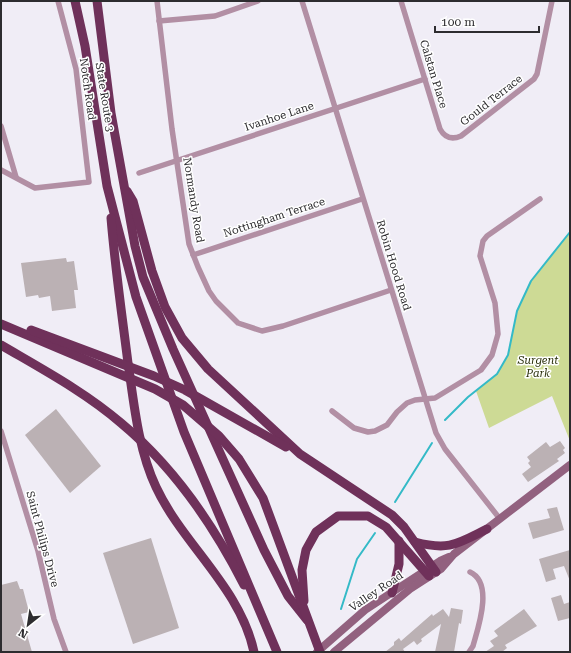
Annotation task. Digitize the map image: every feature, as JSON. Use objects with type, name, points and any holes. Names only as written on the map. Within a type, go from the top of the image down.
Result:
[{"type":"highway","name":"State Route 3","points":[[75,1],[85,46],[109,198]]},
{"type":"highway","name":"State Route 3","points":[[97,1],[111,114],[135,246],[143,277],[172,349],[264,550],[288,596],[307,620]]},
{"type":"highway","points":[[124,186],[133,201],[152,271],[165,307],[182,338],[208,369],[300,454]]},
{"type":"highway","points":[[109,198],[136,297],[166,384],[276,649]]},
{"type":"highway","points":[[109,198],[115,266],[133,400],[145,458],[156,487],[183,532],[229,593],[239,611],[254,652]]},
{"type":"highway","points":[[2,324],[26,328],[155,389],[196,414],[219,436],[239,459],[256,484],[269,512],[319,652]]},
{"type":"highway","points":[[1,345],[71,387],[121,423],[154,454],[182,484],[223,544],[276,649]]},
{"type":"highway","points":[[92,358],[154,376],[185,390],[300,454],[392,515],[404,527],[415,542],[431,571]]},
{"type":"highway","points":[[307,620],[302,570],[306,550],[316,532],[338,516],[368,516],[386,527],[431,571]]},
{"type":"highway","points":[[415,542],[430,546],[453,546],[487,529]]},
{"type":"highway","points":[[392,593],[399,564],[399,541]]},
{"type":"main road","name":"Valley Road","points":[[335,652],[431,571],[440,561],[452,556],[570,465]]},
{"type":"main road","name":"Valley Road","points":[[319,652],[365,610],[431,571]]},
{"type":"street","name":"Notch Road","points":[[16,177],[30,186],[40,188],[89,182],[76,69],[58,1]]},
{"type":"street","name":"Normandy Road","points":[[157,1],[177,160],[190,244],[193,255],[209,291],[238,323],[262,331],[283,326],[391,290]]},
{"type":"street","points":[[159,21],[215,16],[258,1]]},
{"type":"street","name":"Robin Hood Road","points":[[302,1],[334,109],[436,433],[445,449],[500,519]]},
{"type":"street","name":"Calstan Place","points":[[401,1],[440,129],[444,135],[452,138]]},
{"type":"street","name":"Gould Terrace","points":[[452,138],[461,136],[529,83],[537,74],[552,1]]},
{"type":"street","name":"Ivanhoe Lane","points":[[139,173],[425,79]]},
{"type":"street","points":[[1,126],[16,177]]},
{"type":"street","points":[[1,170],[16,177]]},
{"type":"street","name":"Nottingham Terrace","points":[[193,255],[362,199]]},
{"type":"street","points":[[332,411],[354,428],[368,432],[387,425],[397,412],[407,403],[435,398],[481,370],[492,355],[498,334],[497,314],[480,256],[480,249],[487,236],[540,200]]},
{"type":"street","name":"Saint Philips Drive","points":[[1,431],[38,551],[54,619],[66,652]]},
{"type":"street","points":[[469,652],[473,646],[484,602],[482,588],[475,574],[470,572]]},
{"type":"green space","name":"Surgent Park","points":[[570,232],[570,441],[552,396],[489,428],[476,391],[497,374],[508,355],[517,311],[531,281]]},
{"type":"building","points":[[66,258],[67,262],[74,261],[78,290],[74,290],[76,308],[52,311],[50,296],[39,298],[38,295],[26,297],[21,263]]},
{"type":"building","points":[[56,409],[101,466],[70,493],[25,435]]},
{"type":"building","points":[[560,441],[565,448],[563,450],[565,453],[557,459],[559,461],[528,482],[522,474],[531,467],[528,463],[530,461],[527,457],[546,442],[550,447]]},
{"type":"building","points":[[557,507],[564,530],[533,539],[528,523],[550,518],[547,509]]},
{"type":"building","points":[[151,538],[179,628],[133,644],[103,553]]},
{"type":"building","points":[[570,550],[570,581],[564,566],[553,569],[556,579],[546,582],[539,559]]},
{"type":"building","points":[[17,581],[20,589],[23,589],[29,612],[21,614],[32,652],[1,652],[1,585]]},
{"type":"building","points":[[561,595],[564,604],[570,602],[570,618],[558,621],[551,598]]},
{"type":"building","points":[[451,608],[463,610],[454,652],[435,652],[441,624],[421,639],[422,641],[417,645],[414,641],[403,649],[405,652],[385,652],[394,645],[394,642],[399,638],[401,641],[432,614],[433,616],[443,609],[449,617]]},
{"type":"building","points":[[524,609],[537,626],[505,645],[507,648],[502,652],[485,652],[494,646],[490,641],[498,636],[494,631]]},
{"type":"waterway","points":[[445,420],[468,397],[497,374],[508,355],[517,311],[531,281],[570,232]]},
{"type":"waterway","points":[[395,502],[432,443]]},
{"type":"waterway","points":[[341,609],[357,559],[375,533]]}]
